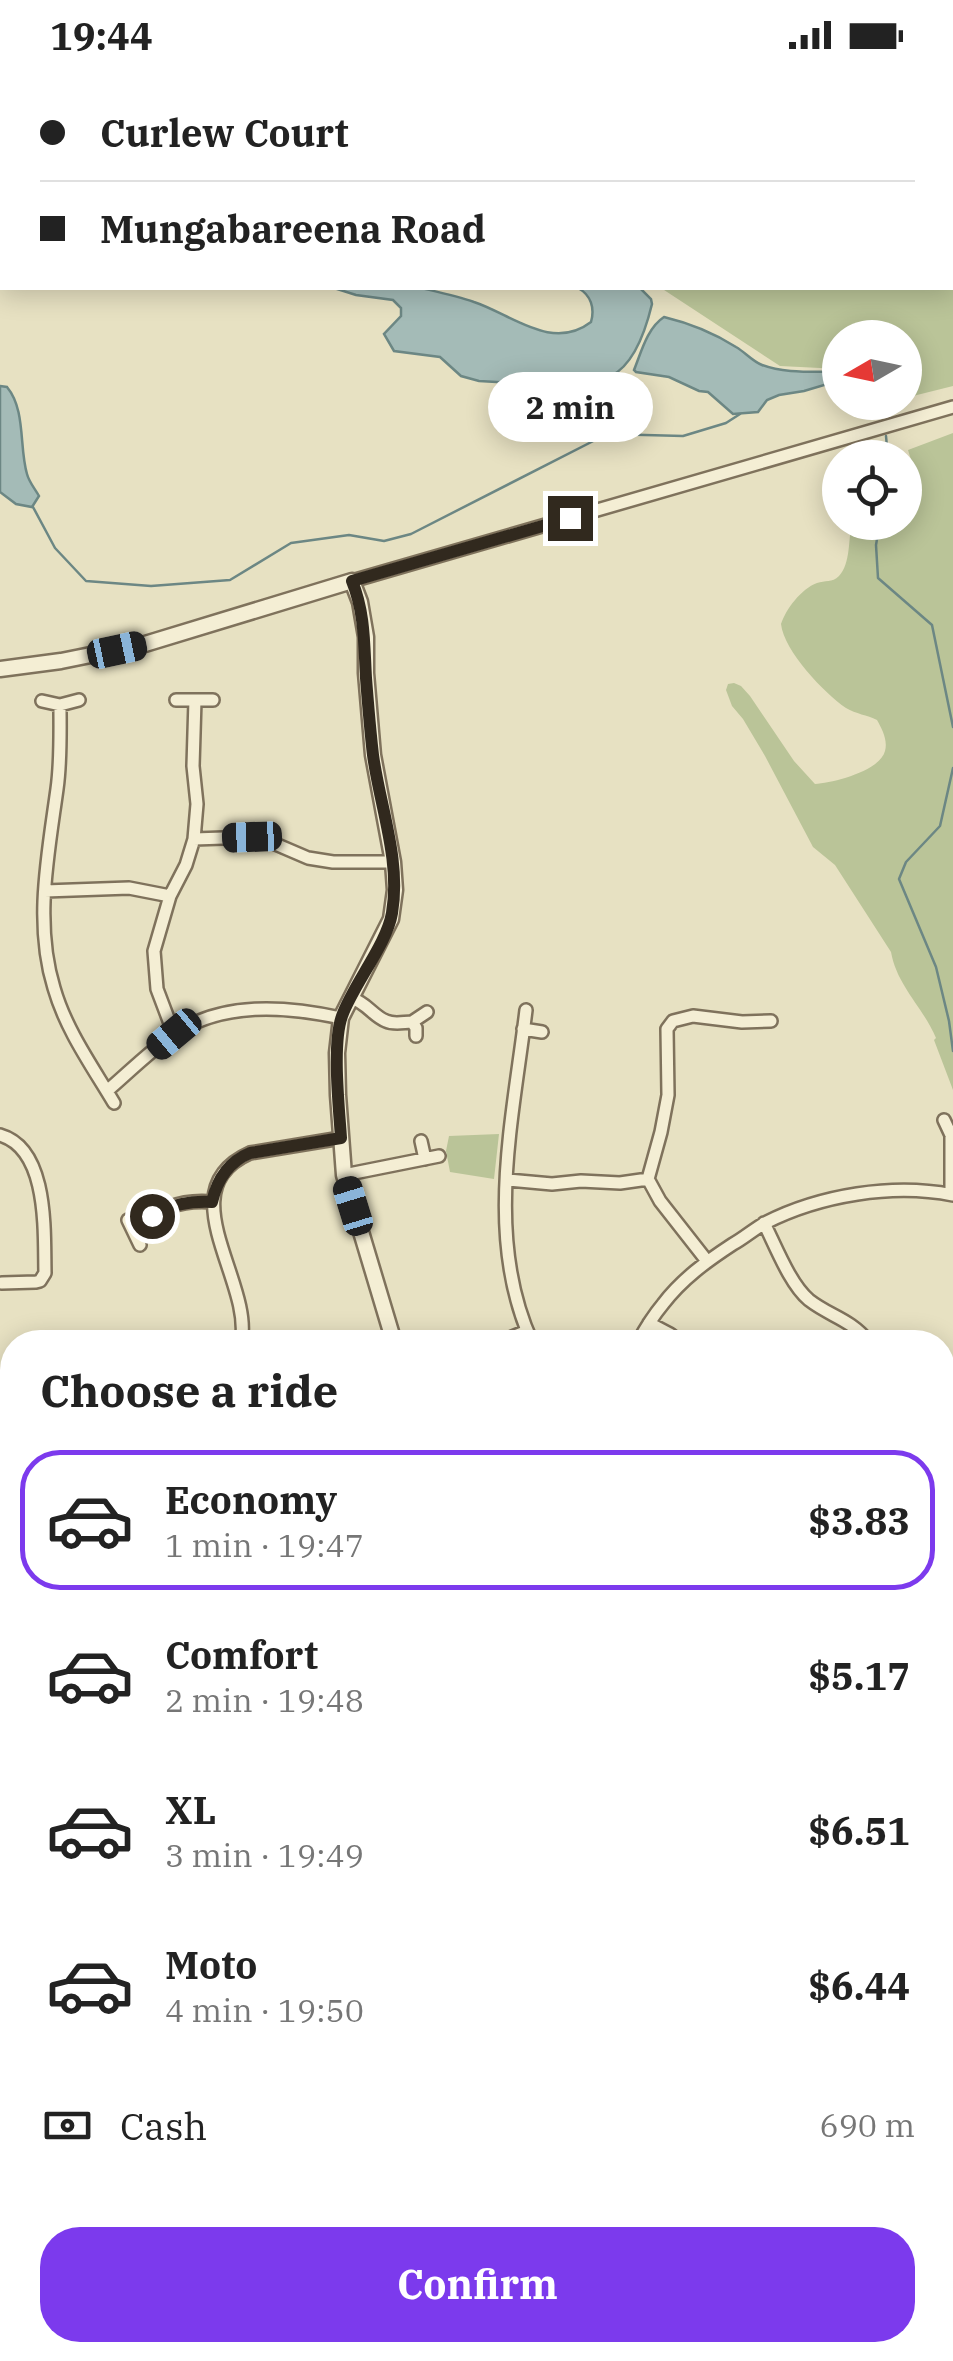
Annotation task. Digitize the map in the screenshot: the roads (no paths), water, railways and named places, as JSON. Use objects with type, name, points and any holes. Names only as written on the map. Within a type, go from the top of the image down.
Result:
[{"type":"street","points":[[0,669],[144,644],[953,407]]},
{"type":"street","points":[[352,581],[366,637],[373,754],[395,890],[391,919],[341,1018],[341,1138],[344,1176],[390,1330]]},
{"type":"street","points":[[42,701],[60,705],[79,700]]},
{"type":"street","points":[[176,700],[213,700]]},
{"type":"street","points":[[174,1034],[157,988],[154,951],[170,896],[194,840],[195,700]]},
{"type":"street","points":[[60,705],[60,753],[47,846],[44,937],[53,986],[70,1030],[114,1104]]},
{"type":"street","points":[[194,840],[252,837],[308,858],[393,862]]},
{"type":"street","points":[[45,891],[129,888],[170,896]]},
{"type":"street","points":[[351,998],[366,1004],[385,1021],[412,1022],[427,1012]]},
{"type":"street","points":[[106,1091],[174,1034],[199,1021],[225,1013],[285,1008],[341,1018]]},
{"type":"street","points":[[526,1010],[510,1144],[505,1229],[518,1308],[527,1330]]},
{"type":"street","points":[[706,1261],[648,1180],[668,1095],[667,1030],[673,1021],[692,1016],[771,1021]]},
{"type":"street","points":[[412,1022],[416,1036]]},
{"type":"street","points":[[754,1022],[755,1038]]},
{"type":"street","points":[[524,1030],[542,1032]]},
{"type":"street","points":[[645,1330],[682,1282],[706,1261],[764,1224],[814,1205],[866,1192],[914,1190],[952,1194],[952,1134],[944,1120]]},
{"type":"street","points":[[0,1135],[17,1143],[36,1176],[42,1200],[45,1267],[40,1281],[2,1285]]},
{"type":"street","points":[[243,1330],[244,1322],[213,1218],[212,1202],[221,1177],[240,1157],[341,1138]]},
{"type":"street","points":[[344,1176],[432,1158],[421,1141]]},
{"type":"street","points":[[508,1180],[552,1184],[648,1180]]},
{"type":"street","points":[[140,1245],[131,1225],[169,1206],[212,1202]]},
{"type":"street","points":[[764,1224],[798,1290],[856,1330]]},
{"type":"street","points":[[649,1323],[662,1330]]},
{"type":"water","points":[[340,290],[429,290],[474,302],[532,328],[561,333],[591,322],[591,302],[581,290],[642,290],[652,304],[633,355],[611,376],[530,384],[479,381],[461,376],[440,357],[394,351],[384,334],[401,316],[401,308],[393,300]]},
{"type":"water","points":[[664,317],[692,325],[771,368],[822,372],[822,386],[779,395],[767,400],[758,412],[733,414],[708,392],[669,377],[634,370]]},
{"type":"water","points":[[0,386],[7,387],[13,396],[20,418],[27,474],[39,496],[32,507],[16,504],[0,492]]},
{"type":"waterway","points":[[33,507],[55,548],[86,581],[151,586],[230,580],[291,543],[349,535],[384,541],[411,534],[607,434],[683,436],[726,423],[740,414]]},
{"type":"waterway","points":[[886,436],[886,440]]},
{"type":"waterway","points":[[877,540],[878,578],[932,625],[953,727]]},
{"type":"waterway","points":[[953,768],[940,826],[906,862],[899,879],[936,967],[953,1051]]}]
